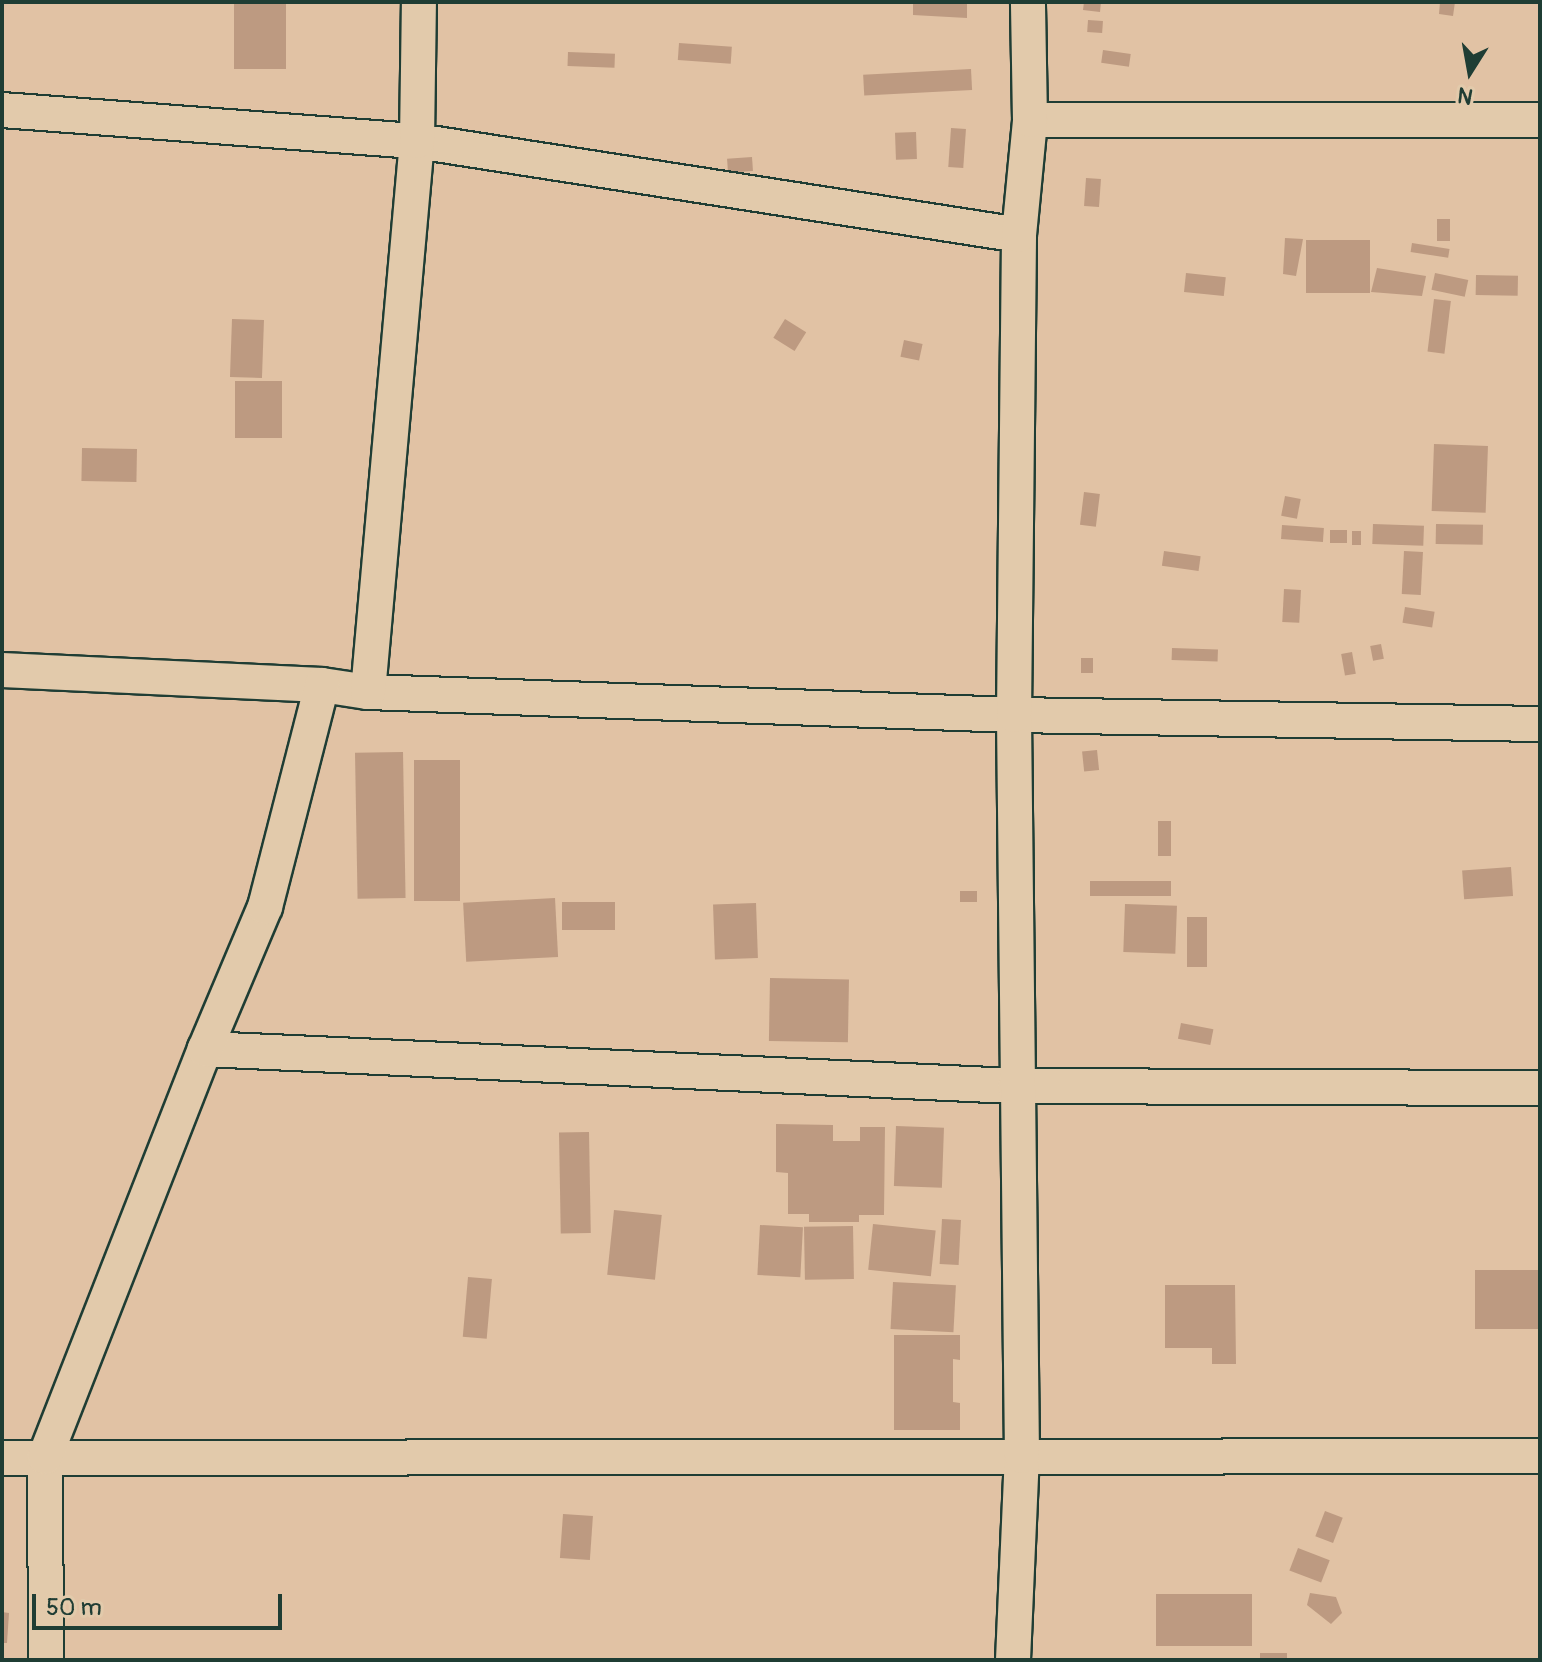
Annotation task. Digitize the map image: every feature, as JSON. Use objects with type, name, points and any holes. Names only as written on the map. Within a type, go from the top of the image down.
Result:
[{"type":"street","points":[[368,692],[417,141],[419,2]]},
{"type":"street","points":[[1013,1660],[1022,1456],[1015,1086],[1014,715],[1019,235],[1030,120],[1028,2]]},
{"type":"street","points":[[2,110],[417,141],[1019,235]]},
{"type":"street","points":[[1030,120],[1540,120]]},
{"type":"street","points":[[2,670],[322,685],[368,692],[1014,715],[1540,724]]},
{"type":"street","points":[[46,1660],[45,1457],[205,1049],[265,907],[322,685]]},
{"type":"street","points":[[205,1049],[1015,1086],[1540,1088]]},
{"type":"street","points":[[2,1458],[1540,1456]]},
{"type":"building","points":[[234,2],[286,2],[286,69],[234,69]]},
{"type":"building","points":[[913,2],[967,2],[967,18],[913,15]]},
{"type":"building","points":[[1084,2],[1101,2],[1100,12],[1083,10]]},
{"type":"building","points":[[1440,2],[1455,2],[1453,16],[1439,14]]},
{"type":"building","points":[[1088,20],[1103,21],[1102,33],[1087,32]]},
{"type":"building","points":[[679,43],[732,47],[731,64],[678,60]]},
{"type":"building","points":[[1103,50],[1131,54],[1129,67],[1101,63]]},
{"type":"building","points":[[568,52],[615,54],[614,68],[568,66]]},
{"type":"building","points":[[971,69],[972,90],[864,96],[863,75]]},
{"type":"building","points":[[951,128],[966,129],[963,168],[948,167]]},
{"type":"building","points":[[916,132],[917,159],[896,160],[895,133]]},
{"type":"building","points":[[752,157],[753,171],[728,173],[727,159]]},
{"type":"building","points":[[1086,178],[1101,179],[1099,207],[1084,206]]},
{"type":"building","points":[[1437,219],[1450,219],[1450,241],[1437,241]]},
{"type":"building","points":[[1285,238],[1303,239],[1296,276],[1283,274]]},
{"type":"building","points":[[1306,240],[1370,240],[1370,293],[1306,293]]},
{"type":"building","points":[[1412,243],[1450,249],[1448,258],[1411,252]]},
{"type":"building","points":[[1377,268],[1426,276],[1422,296],[1371,292]]},
{"type":"building","points":[[1186,273],[1226,277],[1224,296],[1184,292]]},
{"type":"building","points":[[1435,273],[1468,280],[1465,297],[1431,290]]},
{"type":"building","points":[[1476,275],[1518,276],[1518,296],[1476,295]]},
{"type":"building","points":[[1434,299],[1451,301],[1444,354],[1428,352]]},
{"type":"building","points":[[232,319],[264,320],[262,378],[230,377]]},
{"type":"building","points":[[785,319],[806,332],[795,351],[773,338]]},
{"type":"building","points":[[904,340],[923,344],[919,361],[900,357]]},
{"type":"building","points":[[235,381],[282,381],[282,438],[235,438]]},
{"type":"building","points":[[1434,444],[1488,446],[1486,513],[1432,511]]},
{"type":"building","points":[[82,448],[137,449],[136,482],[81,481]]},
{"type":"building","points":[[1084,492],[1100,494],[1096,527],[1080,525]]},
{"type":"building","points":[[1285,496],[1301,499],[1297,519],[1281,516]]},
{"type":"building","points":[[1373,524],[1424,526],[1423,546],[1372,544]]},
{"type":"building","points":[[1436,524],[1483,525],[1483,545],[1436,544]]},
{"type":"building","points":[[1282,525],[1324,528],[1323,542],[1281,539]]},
{"type":"building","points":[[1330,530],[1347,530],[1347,543],[1330,543]]},
{"type":"building","points":[[1352,531],[1361,531],[1361,545],[1352,545]]},
{"type":"building","points":[[1164,551],[1201,556],[1199,571],[1162,566]]},
{"type":"building","points":[[1404,551],[1423,552],[1421,595],[1402,594]]},
{"type":"building","points":[[1284,589],[1301,590],[1299,623],[1282,622]]},
{"type":"building","points":[[1405,607],[1435,612],[1432,627],[1402,623]]},
{"type":"building","points":[[1381,644],[1384,659],[1373,661],[1370,646]]},
{"type":"building","points":[[1172,648],[1218,650],[1218,662],[1172,660]]},
{"type":"building","points":[[1352,652],[1356,674],[1345,676],[1341,654]]},
{"type":"building","points":[[1081,658],[1093,658],[1093,673],[1081,673]]},
{"type":"building","points":[[1097,750],[1099,770],[1084,771],[1082,752]]},
{"type":"building","points":[[403,752],[406,898],[358,899],[355,753]]},
{"type":"building","points":[[414,760],[460,760],[460,901],[414,901]]},
{"type":"building","points":[[1158,821],[1171,821],[1171,856],[1158,856]]},
{"type":"building","points":[[1511,867],[1513,896],[1464,899],[1462,870]]},
{"type":"building","points":[[1090,881],[1171,881],[1171,896],[1090,896]]},
{"type":"building","points":[[960,891],[977,891],[977,902],[960,902]]},
{"type":"building","points":[[555,898],[558,957],[466,962],[463,903]]},
{"type":"building","points":[[562,902],[615,902],[615,930],[562,930]]},
{"type":"building","points":[[756,903],[758,958],[715,959],[713,905]]},
{"type":"building","points":[[1125,904],[1177,906],[1175,954],[1123,952]]},
{"type":"building","points":[[1187,917],[1207,917],[1207,967],[1187,967]]},
{"type":"building","points":[[770,978],[849,979],[848,1042],[769,1041]]},
{"type":"building","points":[[1181,1023],[1213,1029],[1210,1045],[1178,1039]]},
{"type":"building","points":[[776,1124],[833,1125],[833,1141],[860,1141],[860,1127],[885,1127],[884,1215],[859,1215],[859,1222],[809,1222],[809,1214],[788,1214],[788,1173],[776,1172]]},
{"type":"building","points":[[896,1126],[944,1128],[942,1188],[894,1186]]},
{"type":"building","points":[[589,1132],[591,1233],[561,1234],[559,1133]]},
{"type":"building","points":[[614,1210],[662,1215],[655,1280],[607,1275]]},
{"type":"building","points":[[942,1219],[961,1220],[959,1265],[940,1264]]},
{"type":"building","points":[[873,1224],[936,1231],[931,1276],[868,1270]]},
{"type":"building","points":[[760,1225],[803,1227],[800,1277],[757,1275]]},
{"type":"building","points":[[853,1226],[854,1279],[805,1280],[804,1227]]},
{"type":"building","points":[[1475,1270],[1540,1270],[1540,1329],[1475,1329]]},
{"type":"building","points":[[468,1277],[492,1279],[487,1339],[463,1337]]},
{"type":"building","points":[[893,1282],[956,1285],[953,1332],[891,1329]]},
{"type":"building","points":[[1165,1285],[1235,1285],[1236,1364],[1212,1364],[1212,1348],[1165,1348]]},
{"type":"building","points":[[894,1335],[960,1335],[960,1360],[953,1359],[953,1402],[960,1403],[960,1430],[894,1430]]},
{"type":"building","points":[[1325,1511],[1343,1518],[1333,1543],[1315,1536]]},
{"type":"building","points":[[563,1514],[593,1516],[590,1560],[560,1558]]},
{"type":"building","points":[[1298,1548],[1330,1560],[1321,1583],[1289,1570]]},
{"type":"building","points":[[1310,1593],[1336,1597],[1342,1613],[1331,1624],[1307,1605]]},
{"type":"building","points":[[1156,1594],[1252,1594],[1252,1646],[1156,1646]]},
{"type":"building","points":[[2,1612],[9,1613],[7,1643],[2,1643]]},
{"type":"building","points":[[1260,1653],[1287,1653],[1287,1660],[1260,1660]]}]
